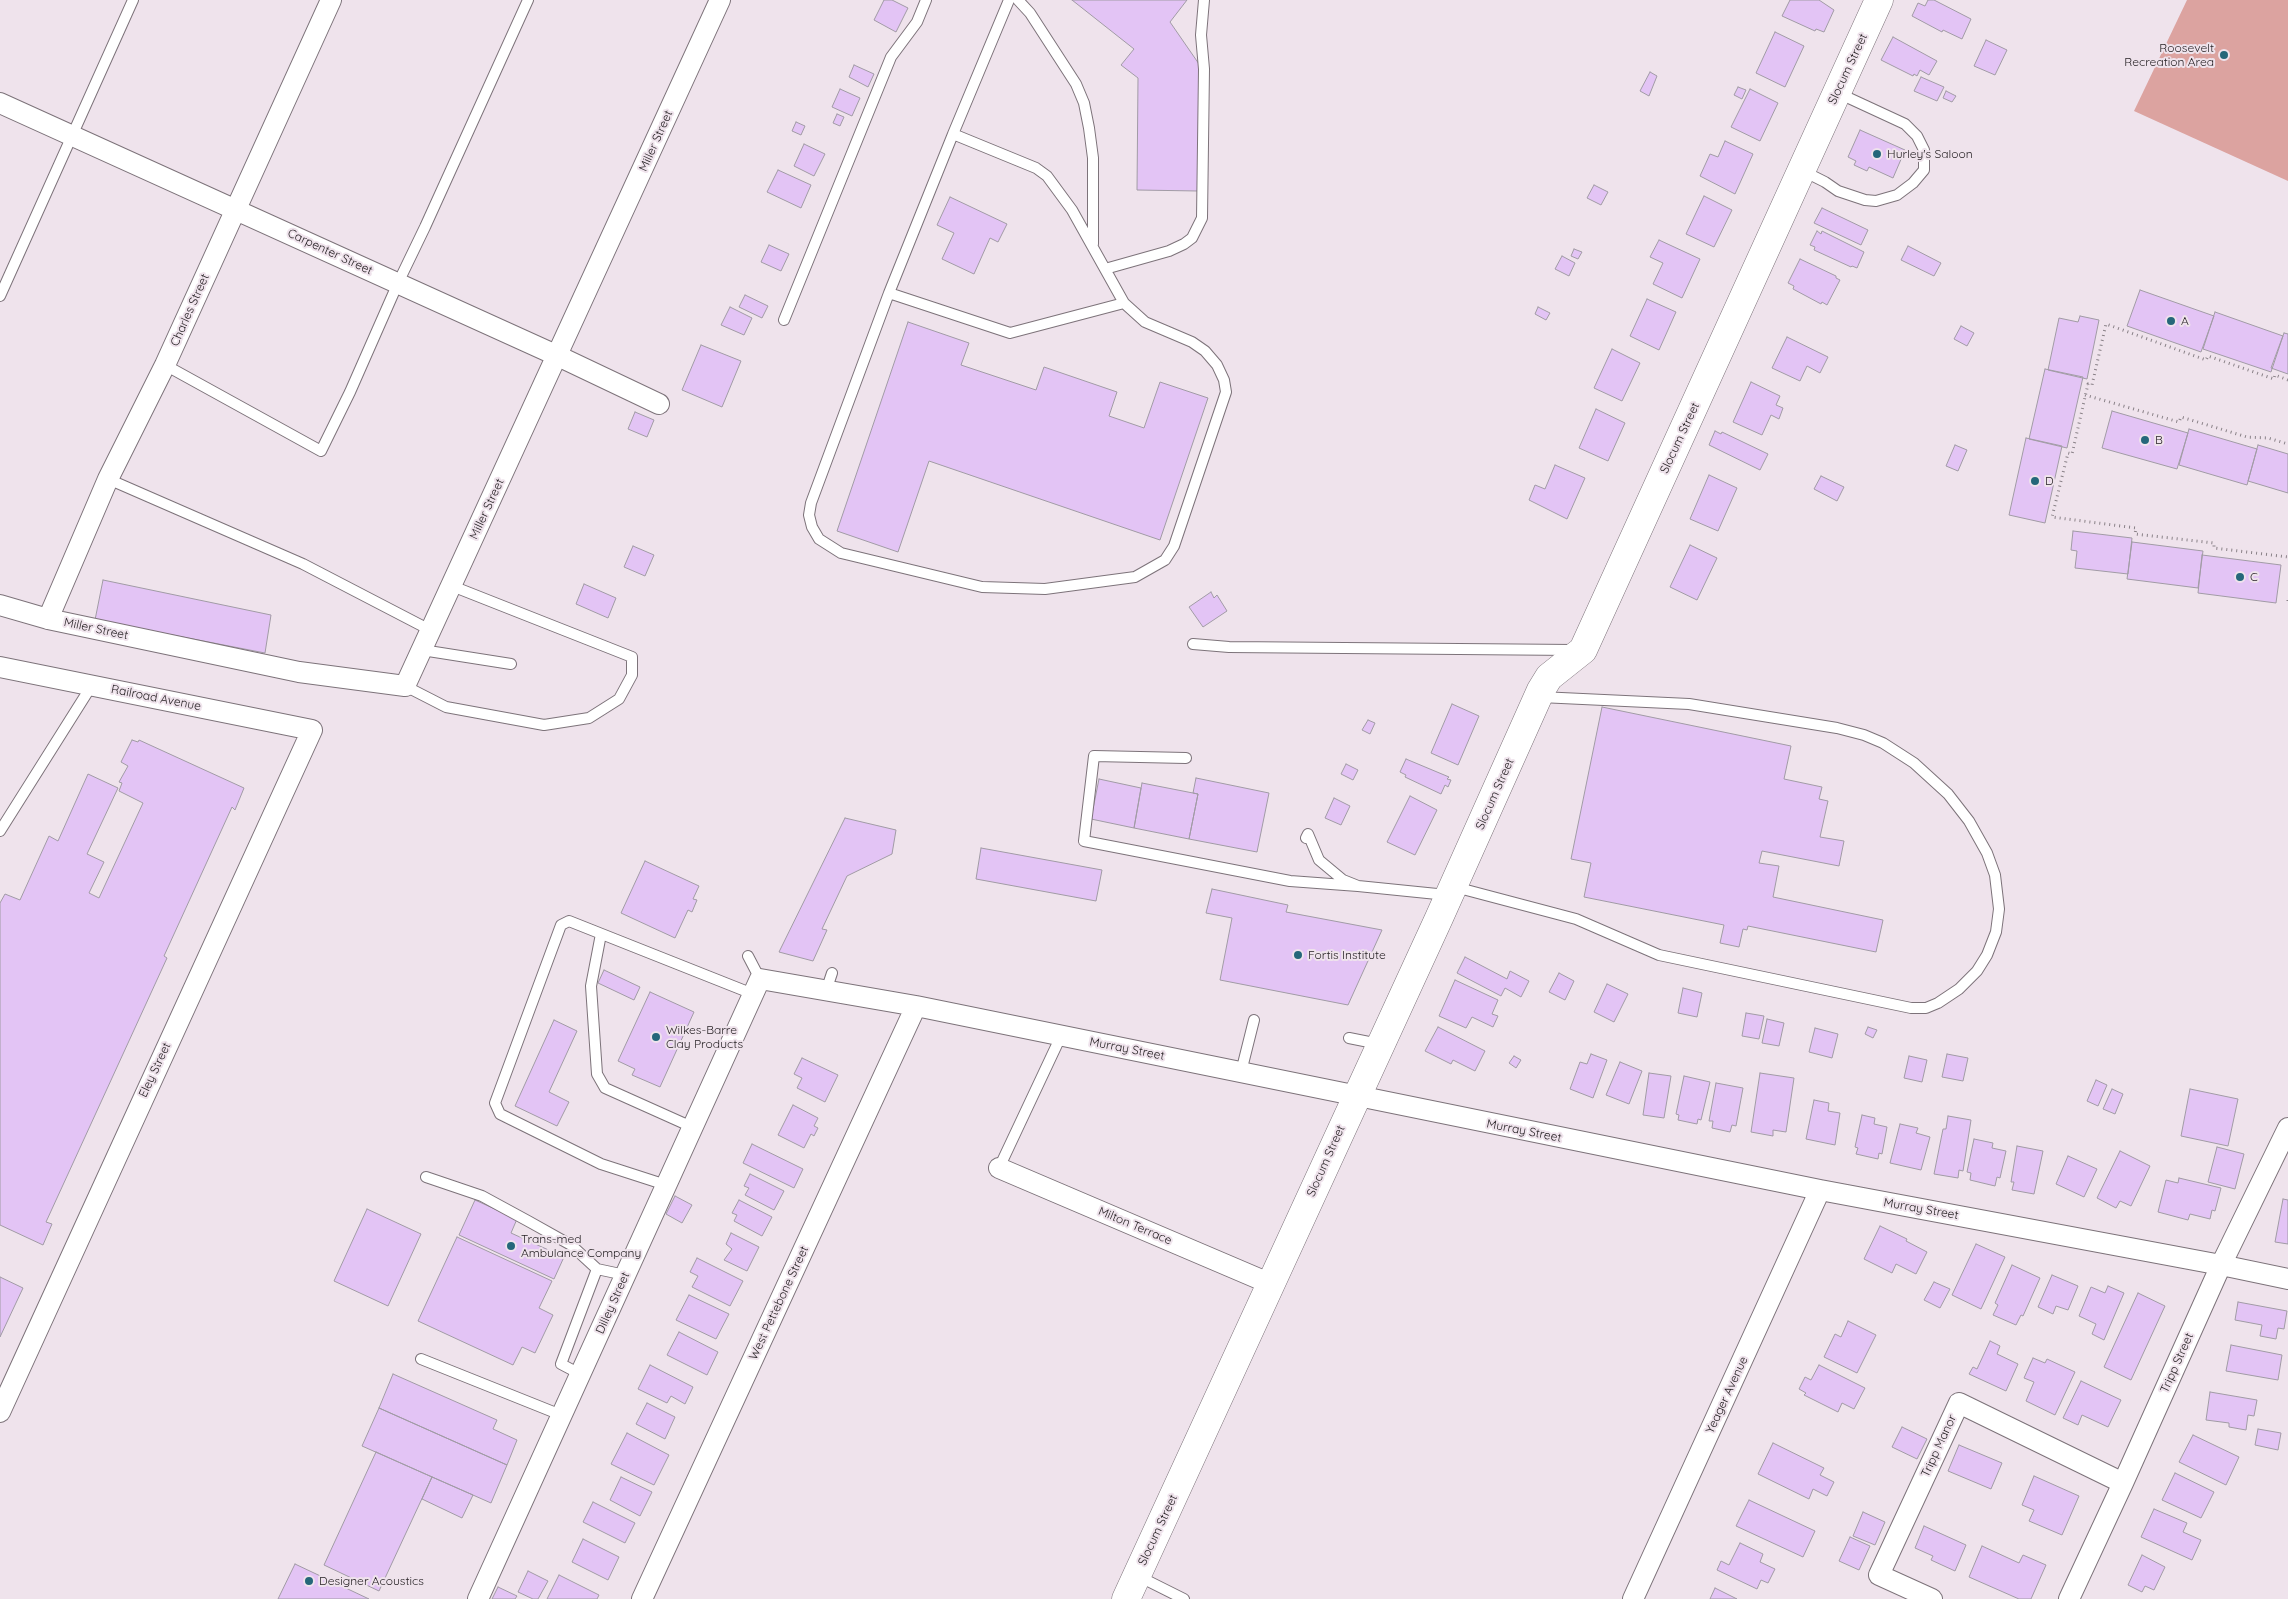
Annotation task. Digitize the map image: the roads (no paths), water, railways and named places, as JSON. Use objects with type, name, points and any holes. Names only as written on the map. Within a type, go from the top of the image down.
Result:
[{"type":"street","name":"Charles Street","points":[[48,619],[108,479],[165,365],[331,0]]},
{"type":"street","name":"Miller Street","points":[[0,605],[48,619],[299,672],[405,686],[432,631],[720,0]]},
{"type":"street","name":"Slocum Street","points":[[1131,1587],[1539,697],[1549,677],[1583,650],[1879,0]]},
{"type":"street","name":"Carpenter Street","points":[[0,103],[235,208],[659,404]]},
{"type":"street","name":"Railroad Avenue","points":[[0,667],[312,730]]},
{"type":"street","name":"Eley Street","points":[[0,1412],[312,730]]},
{"type":"street","name":"Murray Street","points":[[756,987],[829,982],[916,1006],[1356,1095],[1400,1106],[1820,1190],[2221,1264],[2288,1279]]},
{"type":"street","name":"Dilley Street","points":[[478,1599],[756,987]]},
{"type":"street","name":"West Pettebone Street","points":[[642,1599],[916,1006]]},
{"type":"street","name":"Tripp Street","points":[[2069,1599],[2221,1264],[2288,1128]]},
{"type":"street","name":"Milton Terrace","points":[[999,1168],[1271,1284]]},
{"type":"street","name":"Yeager Avenue","points":[[1633,1599],[1820,1190]]},
{"type":"street","name":"Tripp Manor","points":[[1932,1599],[1879,1575],[1959,1403],[2123,1483]]},
{"type":"lane","points":[[1,291],[133,0]]},
{"type":"lane","points":[[165,365],[321,451],[350,392],[528,0]]},
{"type":"lane","points":[[784,320],[891,57],[917,22],[926,0]]},
{"type":"lane","points":[[953,134],[1036,168],[1047,176],[1072,210],[1124,303],[1145,322],[1192,342],[1205,351],[1217,365],[1224,380],[1226,392],[1174,546],[1165,560],[1135,577],[1044,590],[982,587],[841,554],[819,539],[812,528],[809,515],[811,503],[889,293],[953,134],[1009,0]]},
{"type":"lane","points":[[1018,0],[1030,13],[1076,84],[1084,103],[1090,128],[1093,158],[1093,246]]},
{"type":"lane","points":[[1105,268],[1169,251],[1184,244],[1192,238],[1202,218],[1204,69],[1201,35],[1204,0]]},
{"type":"lane","points":[[1801,170],[1838,191],[1876,201],[1892,197],[1905,190],[1924,170],[1924,150],[1917,136],[1905,124],[1837,93]]},
{"type":"lane","points":[[889,293],[1010,333],[1124,303]]},
{"type":"lane","points":[[108,479],[303,564],[432,631]]},
{"type":"lane","points":[[405,686],[446,707],[544,725],[589,718],[619,699],[632,675],[632,657],[452,586]]},
{"type":"lane","points":[[1193,644],[1229,647],[1583,650]]},
{"type":"lane","points":[[422,650],[511,664]]},
{"type":"lane","points":[[0,831],[92,685]]},
{"type":"lane","points":[[1186,758],[1094,756],[1084,841],[1290,882],[1450,891],[1576,919],[1659,955],[1911,1008],[1926,1008],[1938,1004],[1959,989],[1977,971],[1988,955],[1996,932],[2000,908],[1995,875],[1987,853],[1969,821],[1948,794],[1914,763],[1884,743],[1864,735],[1837,728],[1689,704],[1539,697]]},
{"type":"lane","points":[[1306,838],[1308,834],[1319,860],[1343,880],[1358,886]]},
{"type":"lane","points":[[666,1184],[601,1164],[500,1114],[495,1103],[561,925],[569,921],[756,987]]},
{"type":"lane","points":[[602,934],[591,986],[596,1074],[605,1088],[692,1127]]},
{"type":"lane","points":[[748,956],[756,987]]},
{"type":"lane","points":[[1241,1072],[1254,1020]]},
{"type":"lane","points":[[999,1168],[1061,1036]]},
{"type":"lane","points":[[1349,1038],[1380,1044]]},
{"type":"lane","points":[[426,1177],[482,1196],[571,1245],[597,1269],[625,1275]]},
{"type":"lane","points":[[580,1374],[561,1364],[597,1269]]},
{"type":"lane","points":[[421,1359],[562,1415]]},
{"type":"lane","points":[[1131,1587],[1184,1599]]},
{"type":"place","name":"Roosevelt Recreation Area","points":[[2224,55]]},
{"type":"place","name":"Hurley's Saloon","points":[[1877,154]]},
{"type":"place","name":"A","points":[[2171,321]]},
{"type":"place","name":"B","points":[[2145,440]]},
{"type":"place","name":"D","points":[[2035,481]]},
{"type":"place","name":"C","points":[[2240,577]]},
{"type":"place","name":"Fortis Institute","points":[[1298,955]]},
{"type":"place","name":"Wilkes-Barre Clay Products","points":[[656,1037]]},
{"type":"place","name":"Trans-med Ambulance Company","points":[[511,1246]]},
{"type":"place","name":"Designer Acoustics","points":[[309,1581]]}]
